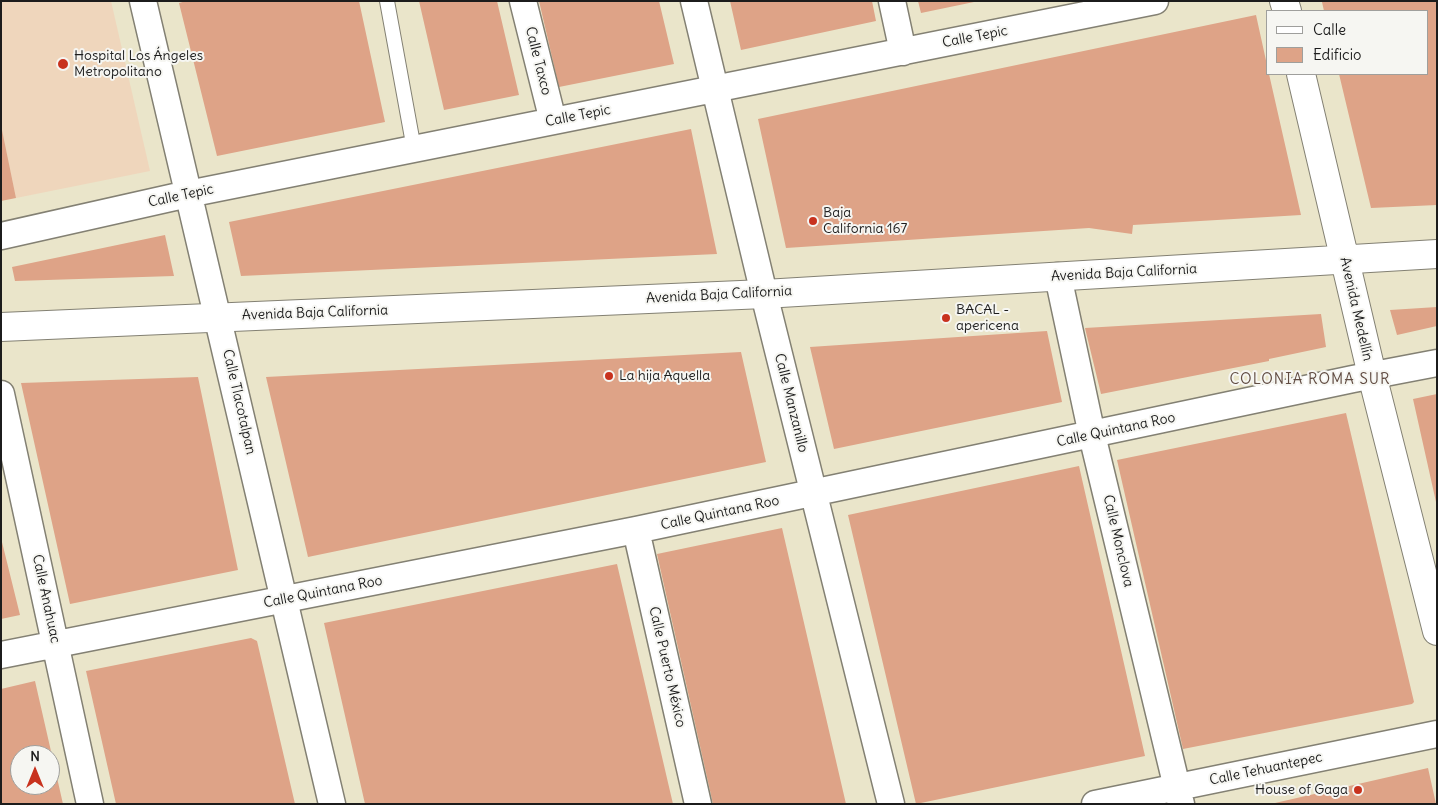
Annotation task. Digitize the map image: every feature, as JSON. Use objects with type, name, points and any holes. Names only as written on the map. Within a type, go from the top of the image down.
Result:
[{"type":"main road","name":"Avenida Medellín","points":[[1301,75],[1372,375],[1437,631]]},
{"type":"main road","name":"Avenida Baja California","points":[[1,327],[764,294],[1437,254]]},
{"type":"street","name":"Calle Tlacotalpan","points":[[143,1],[219,317],[332,804]]},
{"type":"street","name":"Calle Taxco","points":[[523,1],[553,121]]},
{"type":"street","name":"Calle Manzanillo","points":[[694,1],[764,294],[892,804]]},
{"type":"street","points":[[892,1],[903,52]]},
{"type":"street","name":"Calle Tepic","points":[[1,236],[188,194],[903,52],[1081,8],[1155,1]]},
{"type":"street","name":"Calle Monclova","points":[[1058,276],[1092,435],[1179,795]]},
{"type":"street","name":"Calle Quintana Roo","points":[[1,655],[814,494],[1372,375],[1437,363]]},
{"type":"street","name":"Calle Anahuac","points":[[1,394],[90,804]]},
{"type":"street","name":"Calle Puerto México","points":[[636,530],[698,804]]},
{"type":"street","name":"Calle Tehuantepec","points":[[1095,804],[1179,795],[1437,734]]},
{"type":"lane","points":[[387,1],[414,149]]},
{"type":"shaded area","name":"Hospital Los Ángeles Metropolitano","points":[[1,1],[111,1],[150,171],[16,198],[1,126]]},
{"type":"building","points":[[186,1],[359,1],[385,122],[217,156],[179,3]]},
{"type":"building","points":[[419,1],[497,1],[519,95],[444,110]]},
{"type":"building","points":[[539,1],[659,1],[674,64],[559,87]]},
{"type":"building","points":[[730,1],[872,1],[876,21],[741,50]]},
{"type":"building","points":[[918,1],[974,1],[974,2],[921,13]]},
{"type":"building","points":[[1437,1],[1437,205],[1371,208],[1339,75],[1428,75],[1428,10],[1324,10],[1322,2]]},
{"type":"building","points":[[1256,15],[1266,60],[1266,75],[1269,75],[1301,215],[1133,225],[1132,234],[1089,228],[786,248],[758,119]]},
{"type":"building","points":[[691,129],[717,254],[241,276],[229,222]]},
{"type":"building","points":[[1,131],[16,198],[1,201]]},
{"type":"building","points":[[165,235],[174,276],[15,281],[12,267]]},
{"type":"building","points":[[1437,307],[1437,326],[1397,335],[1390,310]]},
{"type":"building","points":[[1321,314],[1326,347],[1269,359],[1269,361],[1101,394],[1085,328]]},
{"type":"building","points":[[1047,331],[1062,402],[834,449],[810,347]]},
{"type":"building","points":[[741,352],[766,462],[308,557],[266,377]]},
{"type":"building","points":[[198,377],[238,570],[70,604],[21,383]]},
{"type":"building","points":[[1437,394],[1437,502],[1436,502],[1413,399]]},
{"type":"building","points":[[1346,413],[1414,702],[1412,704],[1183,749],[1117,460]]},
{"type":"building","points":[[1079,466],[1145,756],[916,804],[848,515]]},
{"type":"building","points":[[782,528],[846,804],[713,804],[657,554]]},
{"type":"building","points":[[1,538],[20,615],[1,619]]},
{"type":"building","points":[[617,564],[673,804],[365,804],[324,623]]},
{"type":"building","points":[[251,638],[257,641],[295,804],[116,804],[86,671]]},
{"type":"building","points":[[35,681],[50,745],[10,745],[10,795],[60,795],[60,791],[63,804],[1,804],[1,689]]},
{"type":"building","points":[[1428,768],[1436,804],[1275,804],[1275,803]]},
{"type":"place","name":"Hospital Los Ángeles Metropolitano","points":[[63,64]]},
{"type":"place","name":"Baja California 167","points":[[813,221]]},
{"type":"place","name":"BACAL - apericena","points":[[946,318]]},
{"type":"place","name":"La hija Aquella","points":[[609,376]]},
{"type":"place","name":"House of Gaga","points":[[1358,790]]},
{"type":"district","name":"COLONIA ROMA SUR","points":[[1310,380]]}]
